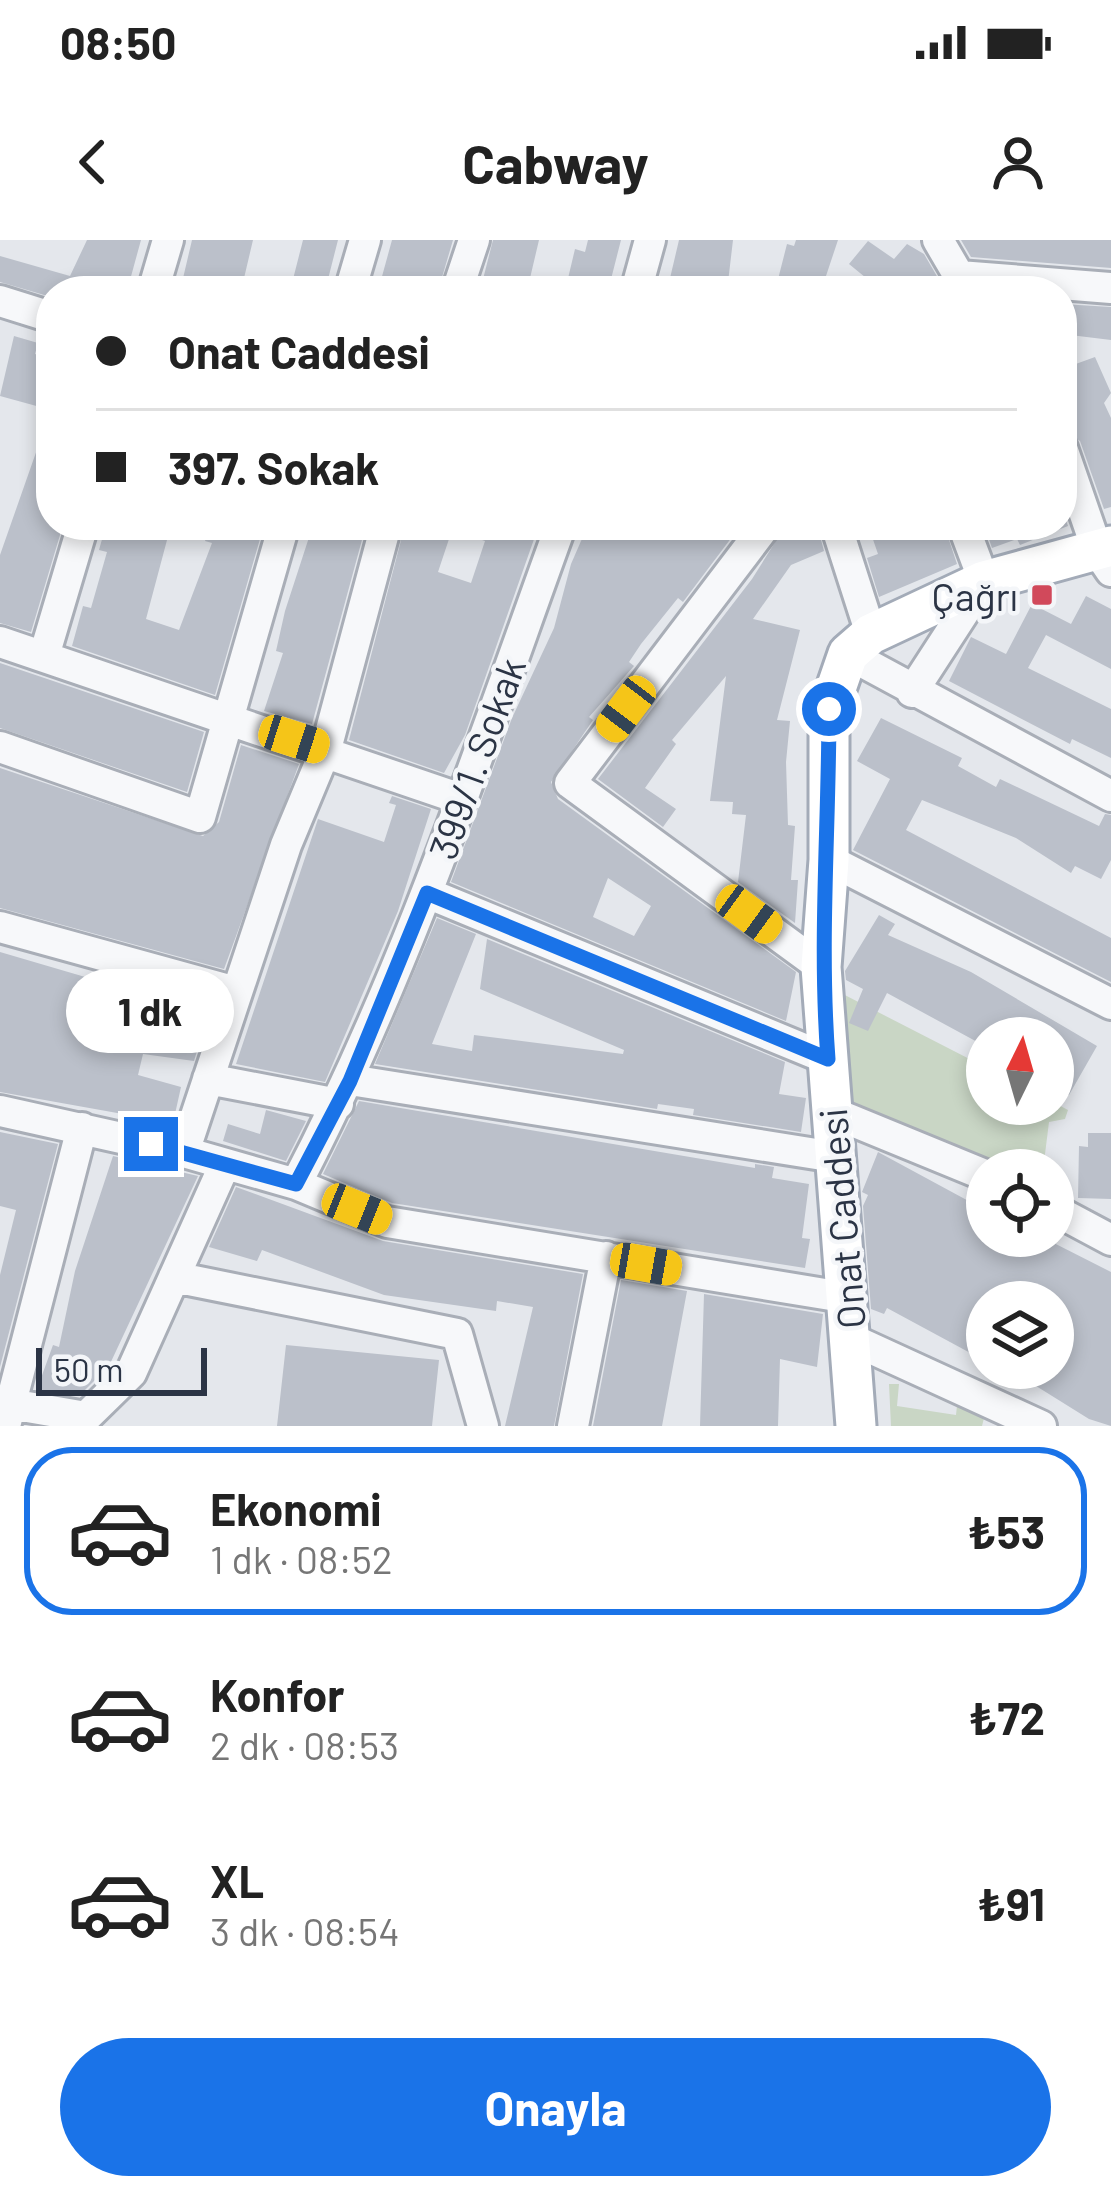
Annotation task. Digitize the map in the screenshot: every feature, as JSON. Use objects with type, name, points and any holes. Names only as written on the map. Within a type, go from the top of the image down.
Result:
[{"type":"main road","points":[[860,644],[984,581],[1107,556]]},
{"type":"main road","name":"Onat Caddesi","points":[[856,1426],[821,967],[830,860],[829,709],[860,644]]},
{"type":"street","points":[[157,276],[168,240]]},
{"type":"street","points":[[354,276],[365,240]]},
{"type":"street","points":[[463,276],[474,240]]},
{"type":"street","points":[[639,276],[650,240]]},
{"type":"street","points":[[938,240],[951,276]]},
{"type":"street","points":[[1077,287],[1111,288]]},
{"type":"street","points":[[0,301],[36,312]]},
{"type":"street","points":[[1077,484],[1107,556]]},
{"type":"street","points":[[44,656],[79,540]]},
{"type":"street","points":[[0,747],[200,817],[280,540]]},
{"type":"street","points":[[184,1152],[286,845],[326,749],[382,540]]},
{"type":"street","name":"399/1. Sokak","points":[[296,1184],[344,1092],[427,893],[556,540]]},
{"type":"street","points":[[755,540],[570,783],[821,967]]},
{"type":"street","points":[[839,540],[860,644],[912,692],[1111,796]]},
{"type":"street","points":[[912,692],[984,581],[969,540]]},
{"type":"street","points":[[0,642],[326,749],[461,799]]},
{"type":"street","points":[[830,860],[1111,1004]]},
{"type":"street","points":[[427,893],[828,1059]]},
{"type":"street","points":[[0,927],[236,992]]},
{"type":"street","points":[[208,1079],[344,1092],[835,1156]]},
{"type":"street","points":[[0,1111],[184,1152],[296,1184],[387,1222],[849,1298]]},
{"type":"street","points":[[831,1112],[966,1167]]},
{"type":"street","points":[[82,1128],[8,1415],[86,1417],[131,1373],[225,1164]]},
{"type":"street","points":[[1074,1220],[1111,1240]]},
{"type":"street","points":[[573,1426],[605,1256]]},
{"type":"street","points":[[174,1277],[457,1334],[483,1426]]},
{"type":"street","points":[[851,1339],[1041,1426]]},
{"type":"green space","points":[[835,990],[966,1057],[966,1125],[1049,1125],[1046,1149],[966,1149],[966,1160],[846,1106]]},
{"type":"green space","points":[[889,1384],[899,1384],[897,1406],[956,1415],[959,1387],[988,1402],[982,1426],[891,1426]]},
{"type":"building","points":[[87,240],[141,240],[131,276],[70,276]]},
{"type":"building","points":[[192,240],[253,240],[245,276],[184,276]]},
{"type":"building","points":[[303,240],[338,240],[329,276],[294,276]]},
{"type":"building","points":[[392,240],[453,240],[442,276],[382,276]]},
{"type":"building","points":[[493,240],[539,240],[531,276],[484,276]]},
{"type":"building","points":[[588,240],[621,240],[612,276],[569,276],[575,249],[585,252]]},
{"type":"building","points":[[679,240],[733,240],[729,276],[671,276]]},
{"type":"building","points":[[796,240],[838,240],[826,276],[779,276],[787,244],[794,246]]},
{"type":"building","points":[[961,240],[1111,240],[1111,268],[971,257]]},
{"type":"building","points":[[868,241],[894,259],[907,244],[924,254],[937,276],[864,276],[849,264]]},
{"type":"building","points":[[0,256],[70,276],[36,276],[36,293],[0,282]]},
{"type":"building","points":[[1077,305],[1111,307],[1111,340],[1077,336]]},
{"type":"building","points":[[14,336],[36,342],[36,406],[0,396]]},
{"type":"building","points":[[1095,357],[1111,393],[1104,403],[1111,418],[1111,507],[1104,509],[1077,439],[1077,364]]},
{"type":"building","points":[[36,452],[36,540],[59,540],[31,632],[0,623],[0,555]]},
{"type":"building","points":[[102,540],[167,540],[146,619],[179,630],[212,543],[205,540],[260,540],[215,695],[72,646],[83,606],[91,608],[107,552],[99,550]]},
{"type":"building","points":[[308,540],[362,540],[312,724],[264,711],[283,653],[276,651]]},
{"type":"building","points":[[401,540],[449,540],[438,572],[471,583],[482,540],[534,540],[465,735],[444,773],[349,740]]},
{"type":"building","points":[[581,540],[730,540],[683,602],[678,598],[641,644],[629,662],[634,666],[589,717],[593,720],[551,782],[558,799],[796,972],[786,1021],[451,882],[512,718],[554,628]],"holes":[[[608,878],[651,906],[634,936],[593,917]]]},
{"type":"building","points":[[777,540],[821,540],[824,551],[791,565],[753,619],[800,630],[777,720],[790,721],[786,762],[788,825],[795,826],[791,880],[798,880],[795,923],[738,882],[746,815],[732,814],[733,802],[710,801],[726,676],[672,740],[676,744],[645,788],[676,809],[663,827],[598,779],[752,579]]},
{"type":"building","points":[[873,540],[949,540],[957,564],[879,597],[867,558],[878,554]]},
{"type":"building","points":[[989,540],[1014,540],[992,548]]},
{"type":"building","points":[[1086,596],[1111,609],[1111,669],[1046,635],[1028,668],[1111,709],[1111,758],[1072,739],[1070,744],[949,681],[971,637],[1006,654],[1032,604],[1071,624]]},
{"type":"building","points":[[0,663],[204,732],[187,792],[0,728]]},
{"type":"building","points":[[881,718],[962,758],[958,766],[996,787],[1000,779],[1099,826],[1105,814],[1111,815],[1111,860],[1101,879],[1075,866],[1071,873],[1016,838],[922,800],[906,830],[1111,938],[1111,982],[853,850],[890,779],[857,761]]},
{"type":"building","points":[[241,745],[299,764],[224,969],[0,908],[0,768],[203,836],[219,822]]},
{"type":"building","points":[[392,796],[431,809],[398,911],[325,1082],[236,1064],[318,819],[384,842],[396,805],[389,803]]},
{"type":"building","points":[[879,915],[895,924],[888,935],[971,972],[1048,1017],[966,1017],[966,1036],[887,993],[868,1031],[849,1023],[863,989],[846,980],[845,971]]},
{"type":"building","points":[[437,918],[476,934],[432,1044],[472,1051],[474,1035],[623,1054],[624,1050],[480,989],[487,939],[785,1062],[779,1094],[806,1098],[801,1132],[693,1115],[694,1109],[658,1104],[657,1109],[375,1064]]},
{"type":"building","points":[[0,952],[92,979],[93,973],[121,981],[116,1000],[156,1007],[160,991],[202,1003],[196,1026],[204,1028],[194,1061],[143,1054],[138,1075],[181,1087],[173,1123],[0,1092]]},
{"type":"building","points":[[1074,1032],[1097,1046],[1074,1086]]},
{"type":"building","points":[[359,1101],[755,1168],[755,1164],[774,1167],[772,1178],[809,1184],[802,1238],[810,1239],[805,1268],[392,1203],[323,1174]]},
{"type":"building","points":[[266,1110],[306,1121],[286,1161],[223,1141],[228,1124],[260,1134]]},
{"type":"building","points":[[0,1132],[58,1144],[0,1367],[0,1275],[16,1210],[0,1206]]},
{"type":"building","points":[[1088,1133],[1111,1133],[1111,1199],[1078,1198],[1079,1146],[1088,1147]]},
{"type":"building","points":[[878,1152],[966,1200],[966,1257],[1074,1257],[1074,1253],[1111,1272],[1111,1426],[1089,1419],[1041,1389],[1074,1389],[1074,1281],[966,1281],[966,1351],[887,1308],[884,1314],[871,1309],[863,1206],[868,1195],[862,1192]]},
{"type":"building","points":[[113,1156],[198,1176],[109,1366],[79,1396],[37,1389],[53,1345],[59,1347],[75,1271]]},
{"type":"building","points":[[236,1187],[383,1241],[583,1274],[554,1426],[505,1426],[533,1307],[497,1301],[496,1311],[384,1295],[262,1250],[257,1261],[209,1247]]},
{"type":"building","points":[[621,1280],[687,1291],[662,1426],[593,1426]]},
{"type":"building","points":[[704,1294],[823,1314],[817,1367],[780,1359],[778,1426],[700,1426]]},
{"type":"building","points":[[286,1345],[439,1360],[432,1426],[277,1426]]},
{"type":"place","name":"Çağrı","points":[[1042,595]]},
{"type":"route","points":[[151,1144],[296,1184],[350,1081],[427,893],[828,1059],[821,967],[830,860],[829,709]]}]
